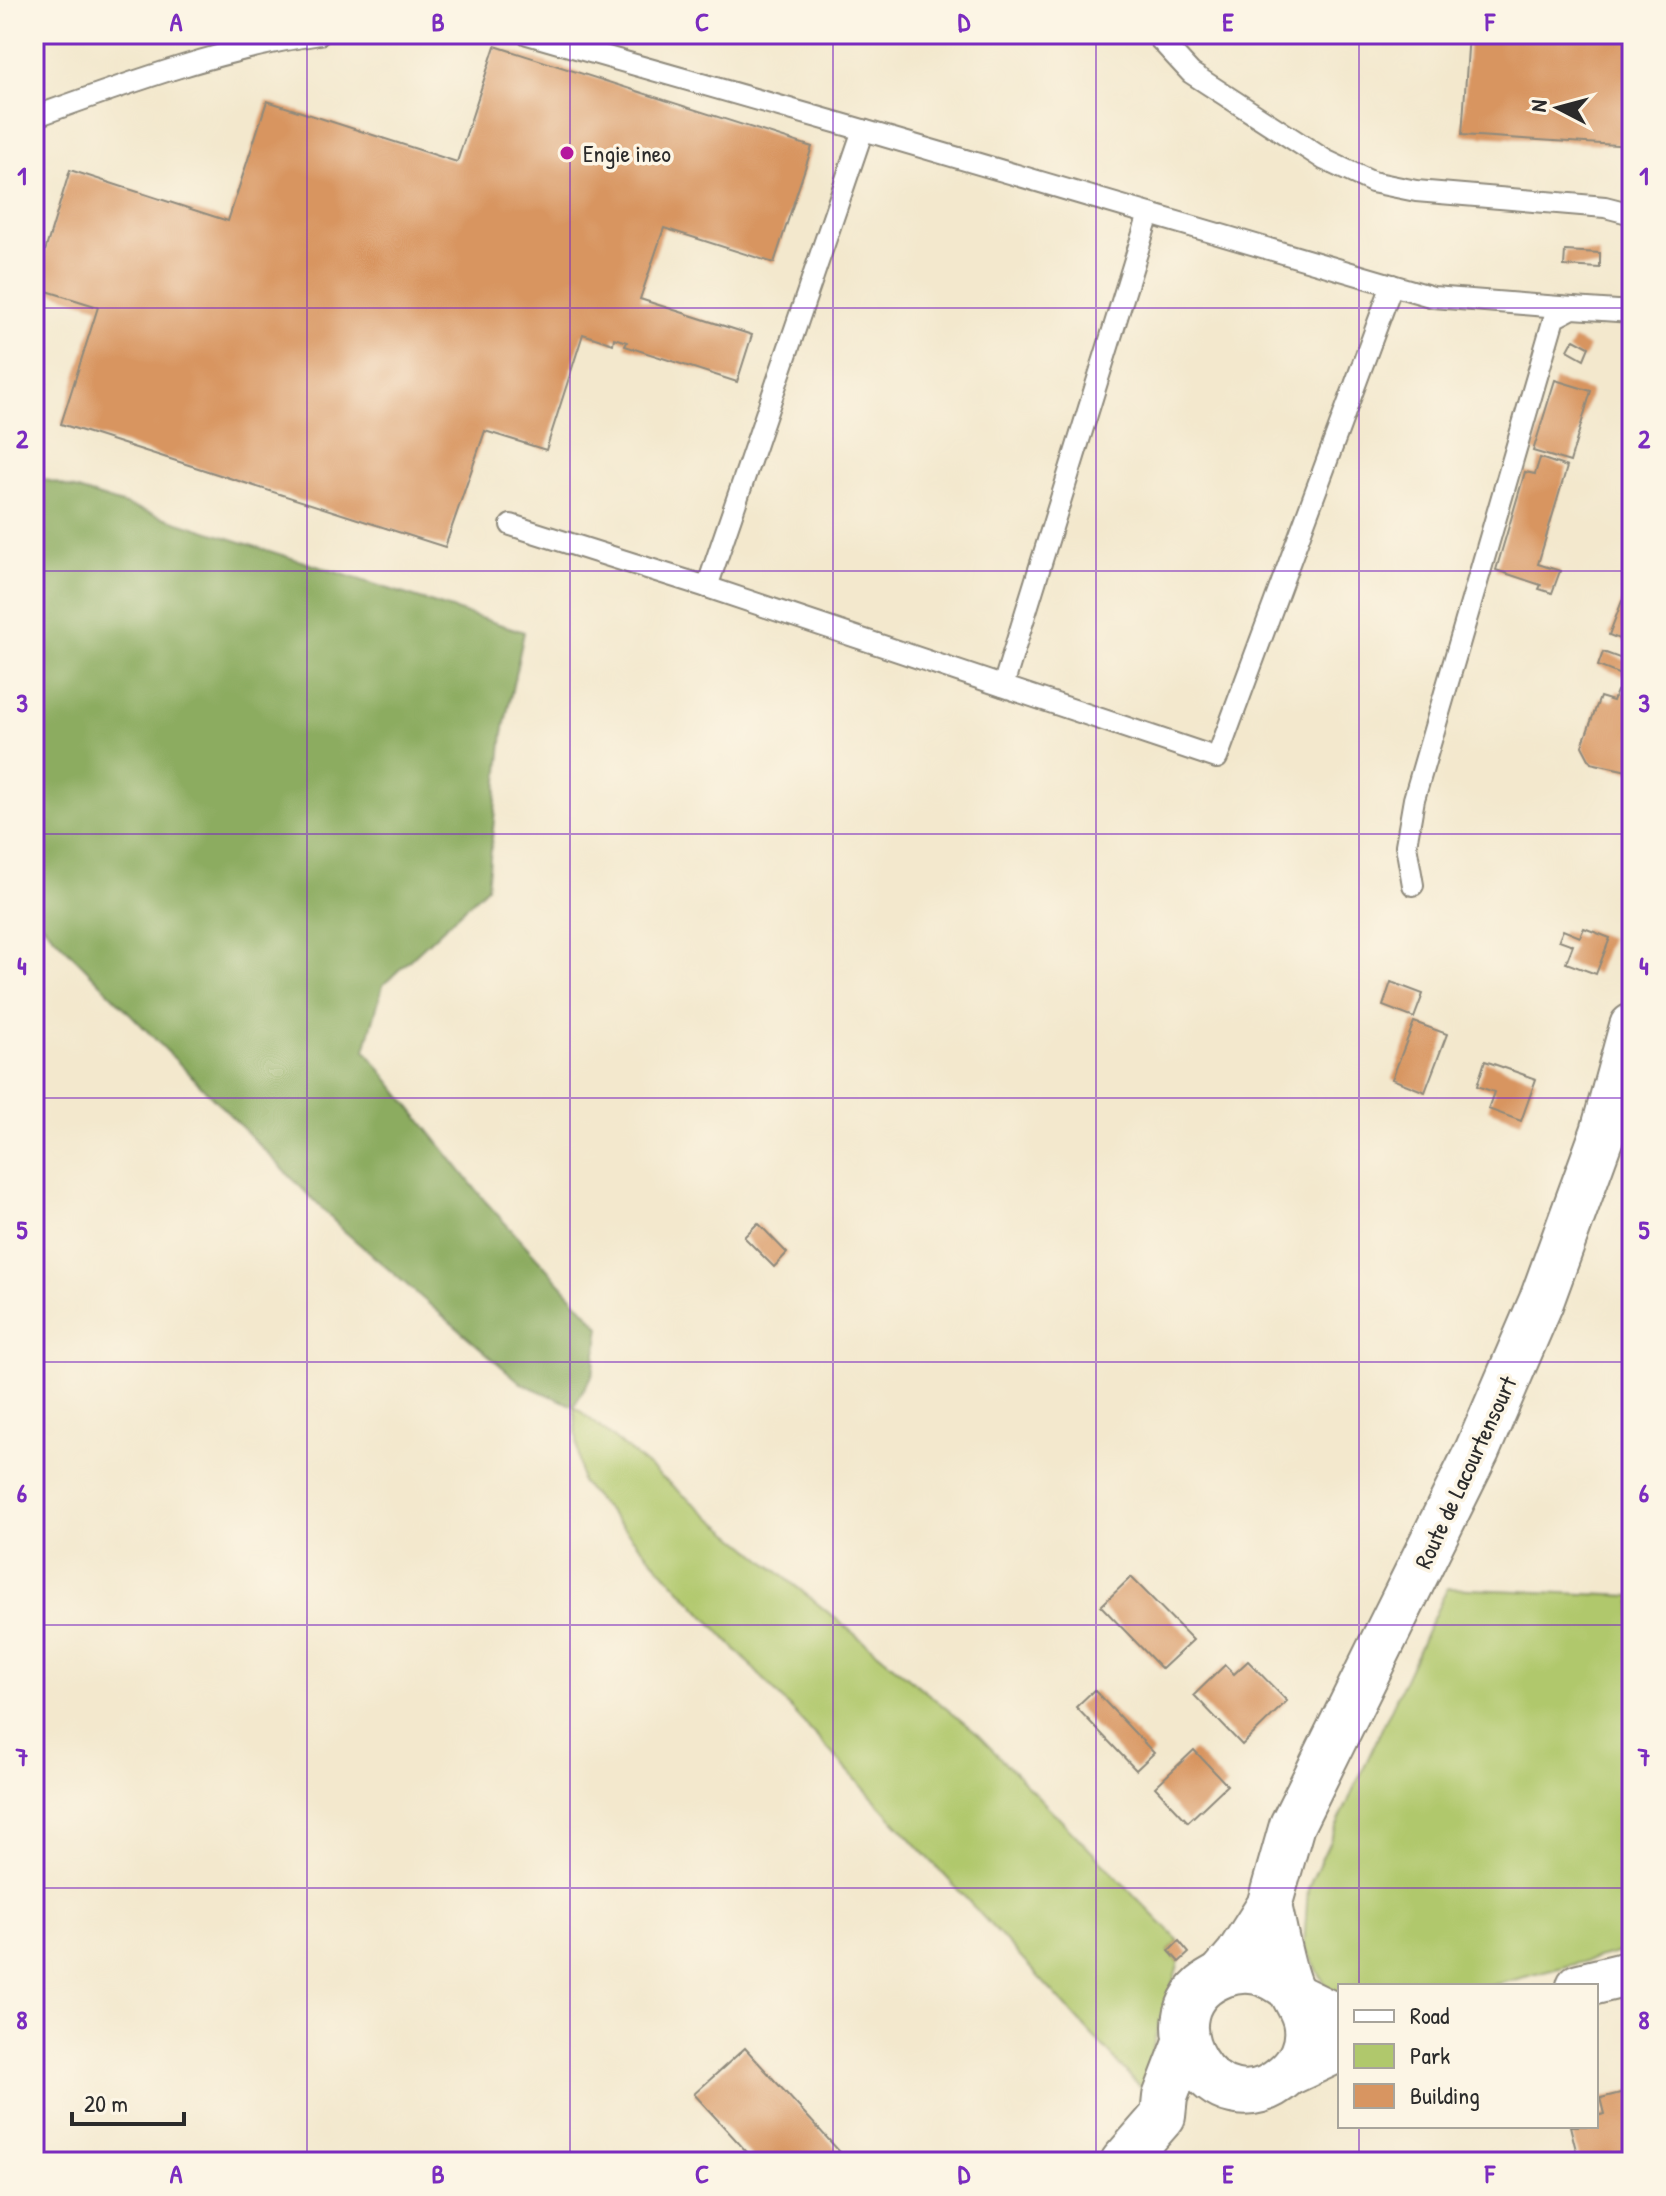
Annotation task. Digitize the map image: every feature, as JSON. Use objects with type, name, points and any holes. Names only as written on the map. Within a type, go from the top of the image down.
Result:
[{"type":"main road","name":"Route de Lacourtensourt","points":[[1123,2162],[1163,2116],[1165,2097],[1186,2042],[1185,2021],[1192,2002],[1204,1986],[1221,1975],[1238,1955],[1269,1906],[1292,1825],[1477,1451],[1541,1302],[1603,1132],[1632,1026]]},
{"type":"main road","points":[[1269,1906],[1293,1993],[1307,2027],[1305,2044],[1291,2072]]},
{"type":"main road","points":[[1221,1975],[1239,1970],[1258,1971],[1338,2017]]},
{"type":"main road","points":[[1587,1984],[1632,1973]]},
{"type":"main road","points":[[1186,2042],[1191,2058],[1212,2082],[1244,2092]]},
{"type":"main road","points":[[1163,2116],[1277,2083],[1291,2072],[1338,2050]]},
{"type":"lane","points":[[34,117],[139,79],[261,43],[320,34]]},
{"type":"lane","points":[[527,34],[1433,297],[1632,312]]},
{"type":"lane","points":[[1155,34],[1191,73],[1325,160],[1372,182],[1416,191],[1605,207],[1632,214]]},
{"type":"lane","points":[[707,587],[863,130]]},
{"type":"lane","points":[[1003,686],[1149,214]]},
{"type":"lane","points":[[511,525],[707,587],[1217,758],[1392,285]]},
{"type":"lane","points":[[1413,885],[1406,845],[1414,799],[1545,342],[1554,318],[1573,308]]},
{"type":"green space","points":[[34,476],[524,632],[503,733],[487,887],[383,985],[365,1050],[485,1201],[600,1327],[593,1374],[574,1406],[521,1383],[343,1230],[34,916]]},
{"type":"green space","points":[[574,1406],[974,1731],[1179,1941],[1169,1951],[1179,1962],[1154,2042],[1145,2092],[581,1482]]},
{"type":"green space","points":[[1447,1588],[1632,1596],[1632,1949],[1498,1984],[1338,1984],[1338,1994],[1327,1988],[1304,1946],[1308,1888]]},
{"type":"building","points":[[1469,34],[1632,34],[1632,146],[1462,135]]},
{"type":"building","points":[[495,46],[812,147],[774,263],[664,228],[640,299],[752,335],[737,382],[625,346],[627,342],[614,338],[613,344],[583,334],[546,450],[485,431],[445,547],[61,424],[98,307],[34,287],[70,170],[228,221],[267,101],[457,162]]},
{"type":"building","points":[[1565,251],[1600,253],[1600,268],[1564,266]]},
{"type":"building","points":[[1574,339],[1589,347],[1584,359],[1568,350]]},
{"type":"building","points":[[1555,380],[1591,391],[1570,462],[1533,451]]},
{"type":"building","points":[[1540,458],[1567,467],[1538,564],[1560,571],[1552,593],[1539,589],[1541,585],[1496,570],[1525,472],[1535,474]]},
{"type":"building","points":[[1622,601],[1632,605],[1632,644],[1609,635]]},
{"type":"building","points":[[1603,652],[1628,661],[1623,676],[1598,666]]},
{"type":"building","points":[[1617,691],[1632,694],[1632,772],[1591,763],[1582,746],[1600,697],[1613,701]]},
{"type":"building","points":[[1584,928],[1610,938],[1596,974],[1566,963],[1573,945],[1559,940],[1563,930],[1580,937]]},
{"type":"building","points":[[1391,982],[1423,994],[1414,1018],[1383,1006]]},
{"type":"building","points":[[1414,1022],[1447,1034],[1425,1092],[1392,1079]]},
{"type":"building","points":[[1485,1061],[1536,1079],[1521,1121],[1488,1109],[1494,1092],[1477,1086]]},
{"type":"building","points":[[758,1223],[787,1253],[774,1267],[744,1237]]},
{"type":"building","points":[[1131,1577],[1193,1640],[1162,1669],[1101,1606]]},
{"type":"building","points":[[1248,1661],[1287,1701],[1242,1745],[1194,1695],[1225,1665],[1234,1674]]},
{"type":"building","points":[[1094,1690],[1154,1753],[1136,1770],[1076,1707]]},
{"type":"building","points":[[1194,1750],[1227,1785],[1188,1822],[1155,1787]]},
{"type":"building","points":[[1179,1941],[1189,1953],[1179,1962],[1169,1951]]},
{"type":"building","points":[[745,2048],[849,2162],[756,2162],[694,2094]]},
{"type":"building","points":[[1632,2090],[1632,2150],[1579,2162],[1570,2128],[1598,2128],[1598,2116],[1605,2114],[1601,2098]]},
{"type":"place","name":"Engie ineo","points":[[567,153]]}]
